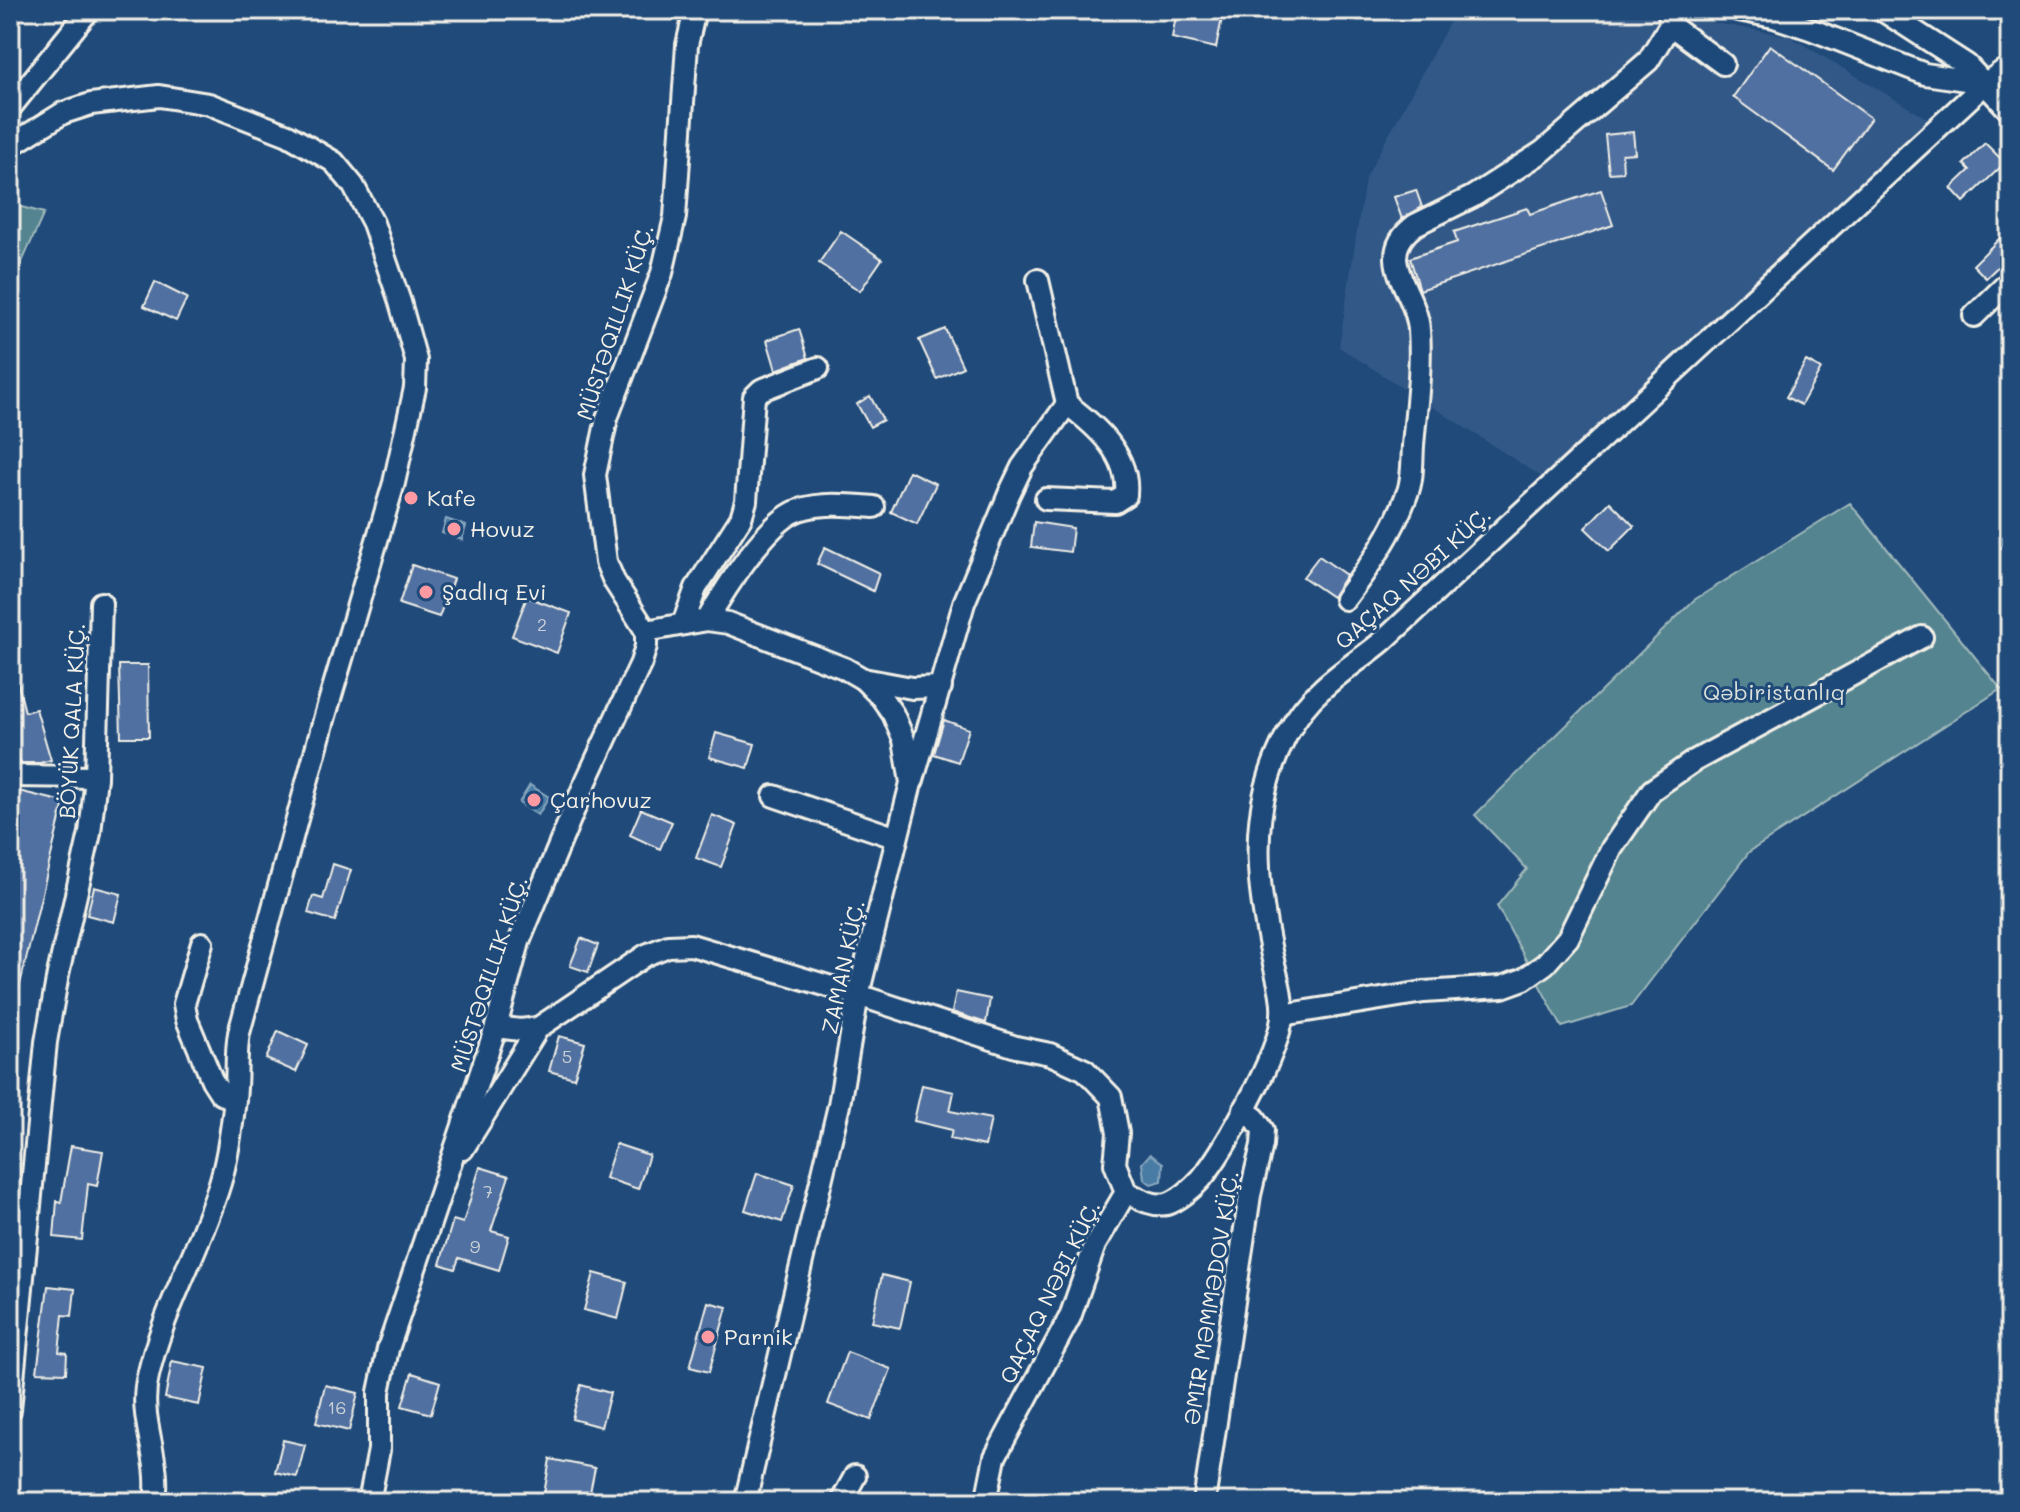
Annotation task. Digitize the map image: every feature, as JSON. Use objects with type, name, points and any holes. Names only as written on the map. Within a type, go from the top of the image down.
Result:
[{"type":"street","points":[[10,108],[89,10]]},
{"type":"street","name":"MÜSTƏQILLIK KÜÇ.","points":[[369,1502],[379,1450],[379,1392],[388,1349],[496,1027],[519,942],[646,646],[646,631],[614,581],[606,562],[595,475],[607,418],[662,273],[675,217],[687,45],[695,10]]},
{"type":"street","points":[[1738,10],[1774,17],[1810,29],[1925,74],[1986,83]]},
{"type":"street","points":[[1882,10],[1967,65],[2010,111]]},
{"type":"street","points":[[1345,599],[1387,539],[1409,490],[1419,327],[1397,274],[1396,253],[1402,234],[1509,176],[1542,152],[1648,61],[1669,18],[1723,64]]},
{"type":"street","name":"QAÇAQ NƏBI KÜÇ.","points":[[538,1028],[646,955],[668,946],[691,945],[1016,1047],[1050,1054],[1085,1070],[1111,1097],[1118,1133],[1115,1164],[1126,1192],[1145,1201],[1165,1204],[1182,1195],[1200,1181],[1244,1110],[1269,1060],[1282,1015],[1264,917],[1257,849],[1266,788],[1301,710],[1322,688],[1384,640],[1986,83],[2010,66]]},
{"type":"street","points":[[10,146],[63,113],[91,104],[159,96],[209,104],[288,135],[334,162],[353,185],[373,223],[416,360],[415,388],[394,483],[325,716],[239,1033],[235,1099],[220,1181],[163,1323],[147,1378],[144,1402],[156,1455],[158,1482],[155,1502]]},
{"type":"street","points":[[1038,280],[1067,404],[1099,429],[1128,480],[1126,495],[1115,502],[1046,499]]},
{"type":"street","points":[[1974,316],[2010,281]]},
{"type":"street","points":[[683,624],[696,588],[741,518],[746,501],[754,397],[761,390],[818,368]]},
{"type":"street","points":[[911,783],[964,603],[1022,467],[1067,404]]},
{"type":"street","points":[[707,620],[739,570],[775,527],[794,512],[815,506],[874,507]]},
{"type":"street","name":"BÖYÜK QALA KÜÇ.","points":[[10,1410],[39,1092],[58,974],[90,833],[96,777],[101,603]]},
{"type":"street","name":"ZAMAN KÜÇ.","points":[[646,631],[707,620],[728,623],[844,668],[863,679],[893,714],[904,740],[911,783],[858,995],[839,1105],[745,1502]]},
{"type":"street","points":[[1282,1015],[1424,992],[1502,987],[1524,979],[1545,964],[1568,938],[1612,848],[1652,790],[1694,761],[1922,637]]},
{"type":"street","points":[[863,679],[912,688],[941,687]]},
{"type":"street","points":[[10,776],[96,777]]},
{"type":"street","points":[[774,796],[897,838]]},
{"type":"street","points":[[202,943],[184,1004],[187,1020],[212,1080],[221,1094],[235,1099]]},
{"type":"street","points":[[496,1027],[520,1030],[538,1028]]},
{"type":"street","points":[[454,1156],[465,1147],[538,1028]]},
{"type":"street","name":"ƏMIR MƏMMƏDOV KÜÇ.","points":[[1204,1502],[1250,1195],[1262,1145],[1263,1130],[1255,1118],[1244,1110]]},
{"type":"street","name":"QAÇAQ NƏBI KÜÇ.","points":[[986,1502],[995,1457],[1070,1317],[1095,1245],[1126,1192]]},
{"type":"street","points":[[841,1502],[855,1476]]},
{"type":"shaded area","points":[[1646,11],[1789,36],[1928,119],[1542,477],[1339,347],[1365,179],[1455,12]]},
{"type":"shaded area","name":"Hovuz","points":[[446,519],[466,526],[462,540],[442,533]]},
{"type":"shaded area","name":"Çarhovuz","points":[[530,785],[549,797],[538,815],[519,803]]},
{"type":"shaded area","points":[[1150,1154],[1163,1163],[1162,1181],[1151,1184],[1144,1179],[1142,1163]]},
{"type":"green space","points":[[10,204],[44,213],[10,289]]},
{"type":"green space","name":"Qəbiristanlıq","points":[[1850,503],[2001,689],[1749,852],[1631,1006],[1562,1027],[1497,906],[1527,869],[1475,815],[1694,600]]},
{"type":"building","points":[[1177,10],[1222,18],[1216,48],[1172,38]]},
{"type":"building","points":[[1770,45],[1871,118],[1833,170],[1733,97]]},
{"type":"building","points":[[1633,132],[1635,153],[1622,154],[1623,172],[1609,173],[1605,135]]},
{"type":"building","points":[[1985,143],[2005,163],[1964,202],[1951,188],[1970,170],[1964,164]]},
{"type":"building","points":[[1416,190],[1422,207],[1402,219],[1394,197]]},
{"type":"building","points":[[1601,190],[1613,225],[1420,290],[1410,258],[1457,242],[1454,232],[1527,208],[1530,214]]},
{"type":"building","points":[[841,231],[882,259],[860,291],[819,263]]},
{"type":"building","points":[[2001,237],[2010,246],[2010,255],[1986,278],[1973,265]]},
{"type":"building","points":[[155,282],[187,298],[176,321],[144,306]]},
{"type":"building","points":[[799,329],[808,358],[776,370],[767,340]]},
{"type":"building","points":[[945,329],[963,367],[937,379],[919,340]]},
{"type":"building","points":[[1806,361],[1821,369],[1801,405],[1786,397]]},
{"type":"building","points":[[870,396],[883,420],[870,427],[857,404]]},
{"type":"building","points":[[909,471],[936,484],[917,524],[891,512]]},
{"type":"building","points":[[1610,502],[1634,526],[1609,551],[1585,528]]},
{"type":"building","points":[[1034,522],[1073,528],[1070,552],[1031,547]]},
{"type":"building","points":[[825,547],[879,573],[873,591],[817,564]]},
{"type":"building","points":[[1319,556],[1346,575],[1332,597],[1303,577]]},
{"type":"building","name":"Şadlıq Evi","points":[[412,565],[453,579],[439,617],[399,604]]},
{"type":"building","points":[[527,597],[571,613],[557,653],[512,636]]},
{"type":"building","points":[[119,665],[148,665],[149,737],[121,737]]},
{"type":"building","points":[[15,673],[25,712],[36,709],[51,760],[20,763],[10,730],[10,674]]},
{"type":"building","points":[[944,720],[969,729],[958,762],[934,754]]},
{"type":"building","points":[[716,733],[755,744],[748,768],[709,757]]},
{"type":"building","points":[[10,789],[64,802],[16,1001],[10,1001]]},
{"type":"building","points":[[641,809],[672,822],[660,849],[630,835]]},
{"type":"building","points":[[712,815],[737,825],[721,867],[696,858]]},
{"type":"building","points":[[333,864],[351,870],[335,921],[308,913],[313,896],[323,899]]},
{"type":"building","points":[[94,887],[121,894],[114,922],[87,915]]},
{"type":"building","points":[[581,938],[598,945],[588,972],[570,966]]},
{"type":"building","points":[[956,992],[990,999],[986,1023],[952,1012]]},
{"type":"building","points":[[278,1031],[308,1045],[296,1072],[266,1059]]},
{"type":"building","points":[[559,1036],[585,1043],[574,1078],[549,1071]]},
{"type":"building","points":[[922,1085],[954,1092],[950,1111],[991,1119],[985,1146],[950,1139],[952,1130],[914,1121]]},
{"type":"building","points":[[616,1144],[649,1155],[638,1189],[605,1178]]},
{"type":"building","points":[[71,1146],[103,1151],[97,1186],[88,1184],[82,1240],[54,1237],[57,1201],[61,1202]]},
{"type":"building","points":[[480,1167],[509,1176],[491,1231],[509,1236],[499,1270],[459,1258],[455,1269],[440,1264],[453,1220],[463,1223]]},
{"type":"building","points":[[757,1173],[794,1185],[782,1222],[745,1210]]},
{"type":"building","points":[[594,1273],[627,1282],[618,1319],[584,1310]]},
{"type":"building","points":[[882,1275],[910,1282],[900,1328],[872,1322]]},
{"type":"building","points":[[48,1286],[75,1289],[72,1316],[63,1315],[59,1352],[67,1353],[66,1373],[37,1372]]},
{"type":"building","name":"Parnik","points":[[708,1302],[727,1307],[709,1372],[690,1367]]},
{"type":"building","points":[[847,1352],[891,1369],[871,1420],[828,1404]]},
{"type":"building","points":[[172,1361],[207,1368],[199,1405],[165,1398]]},
{"type":"building","points":[[412,1373],[440,1382],[431,1414],[402,1406]]},
{"type":"building","points":[[325,1385],[358,1393],[349,1431],[316,1423]]},
{"type":"building","points":[[581,1385],[610,1393],[601,1427],[572,1419]]},
{"type":"building","points":[[283,1440],[305,1445],[297,1477],[275,1472]]},
{"type":"building","points":[[550,1459],[595,1468],[588,1502],[544,1494]]},
{"type":"place","name":"Kafe","points":[[411,498]]},
{"type":"place","name":"Hovuz","points":[[454,529]]},
{"type":"place","name":"Şadlıq Evi","points":[[426,592]]},
{"type":"place","name":"Çarhovuz","points":[[534,800]]},
{"type":"place","name":"Parnik","points":[[708,1337]]}]
